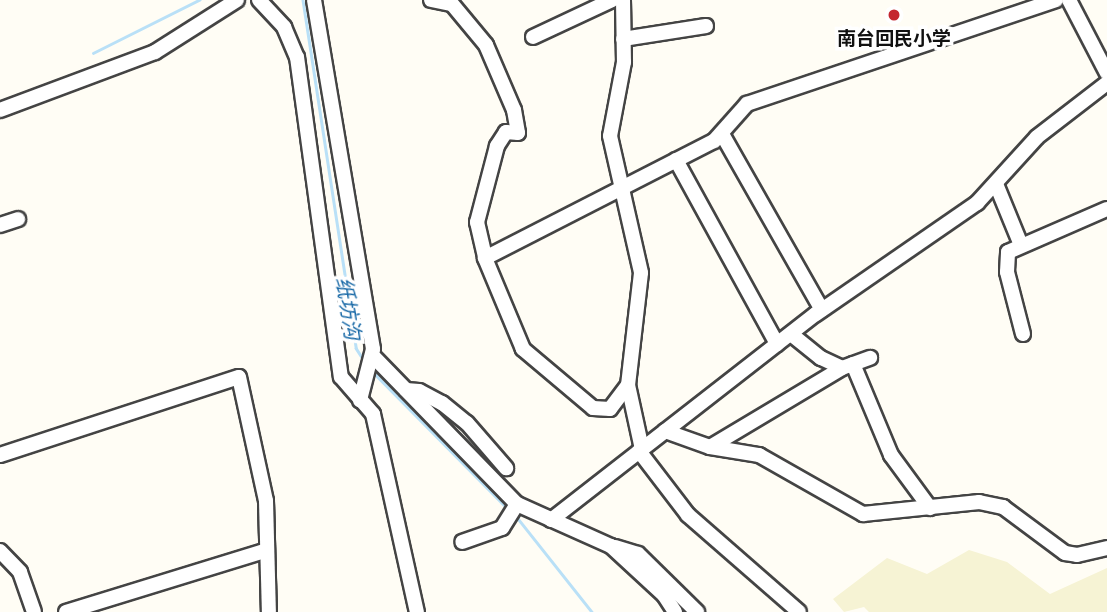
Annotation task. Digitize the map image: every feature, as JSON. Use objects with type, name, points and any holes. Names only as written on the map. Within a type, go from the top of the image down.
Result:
[{"type":"street","points":[[0,110],[155,52],[237,0]]},
{"type":"street","points":[[262,3],[280,0]]},
{"type":"street","points":[[314,0],[371,359],[360,400]]},
{"type":"street","points":[[533,37],[612,0]]},
{"type":"street","points":[[623,0],[624,39],[610,136],[624,186],[641,272],[628,385],[640,450],[688,515],[799,612]]},
{"type":"street","points":[[485,257],[677,160],[722,134],[747,104],[1056,0]]},
{"type":"street","points":[[1069,0],[1107,73]]},
{"type":"street","points":[[439,1],[452,4],[486,46],[514,110],[518,133],[506,132],[497,146],[477,222],[485,257],[523,349],[593,408],[610,409],[628,385]]},
{"type":"street","points":[[262,3],[284,27],[297,57],[331,333],[341,377],[373,414],[417,612]]},
{"type":"street","points":[[624,39],[706,26]]},
{"type":"street","points":[[551,520],[822,310],[977,203],[1037,137],[1107,83]]},
{"type":"street","points":[[722,134],[822,310]]},
{"type":"street","points":[[677,160],[777,344]]},
{"type":"street","points":[[996,184],[1021,244]]},
{"type":"street","points":[[1023,334],[1005,260],[1008,252],[1021,244],[1107,209]]},
{"type":"street","points":[[0,225],[18,219]]},
{"type":"street","points":[[790,334],[821,358],[847,366],[891,455],[930,508]]},
{"type":"street","points":[[710,447],[847,366],[870,358]]},
{"type":"street","points":[[371,359],[406,390],[513,511],[551,520],[611,546],[638,554],[697,612]]},
{"type":"street","points":[[0,455],[239,377],[266,501],[269,612]]},
{"type":"street","points":[[406,390],[419,391],[442,403],[467,423],[506,468]]},
{"type":"street","points":[[665,431],[710,447],[760,455],[863,514],[930,508],[956,502],[1003,507],[1065,553],[1077,555],[1107,548]]},
{"type":"street","points":[[463,542],[502,528],[513,511]]},
{"type":"street","points":[[611,546],[664,596],[675,612]]},
{"type":"street","points":[[66,612],[267,550]]},
{"type":"street","points":[[0,551],[20,572],[34,612]]},
{"type":"shaded area","points":[[969,550],[1007,562],[1050,594],[1107,568],[1107,612],[869,612],[864,607],[844,612],[833,599],[887,558],[927,574]]},
{"type":"waterway","points":[[93,53],[199,0]]},
{"type":"waterway","name":"纸坊沟","points":[[303,0],[356,348],[365,362]]},
{"type":"waterway","name":"纸坊沟","points":[[373,372],[508,509]]},
{"type":"waterway","name":"纸坊沟","points":[[516,516],[592,612]]},
{"type":"place","name":"南台回民小学","points":[[894,15]]}]
